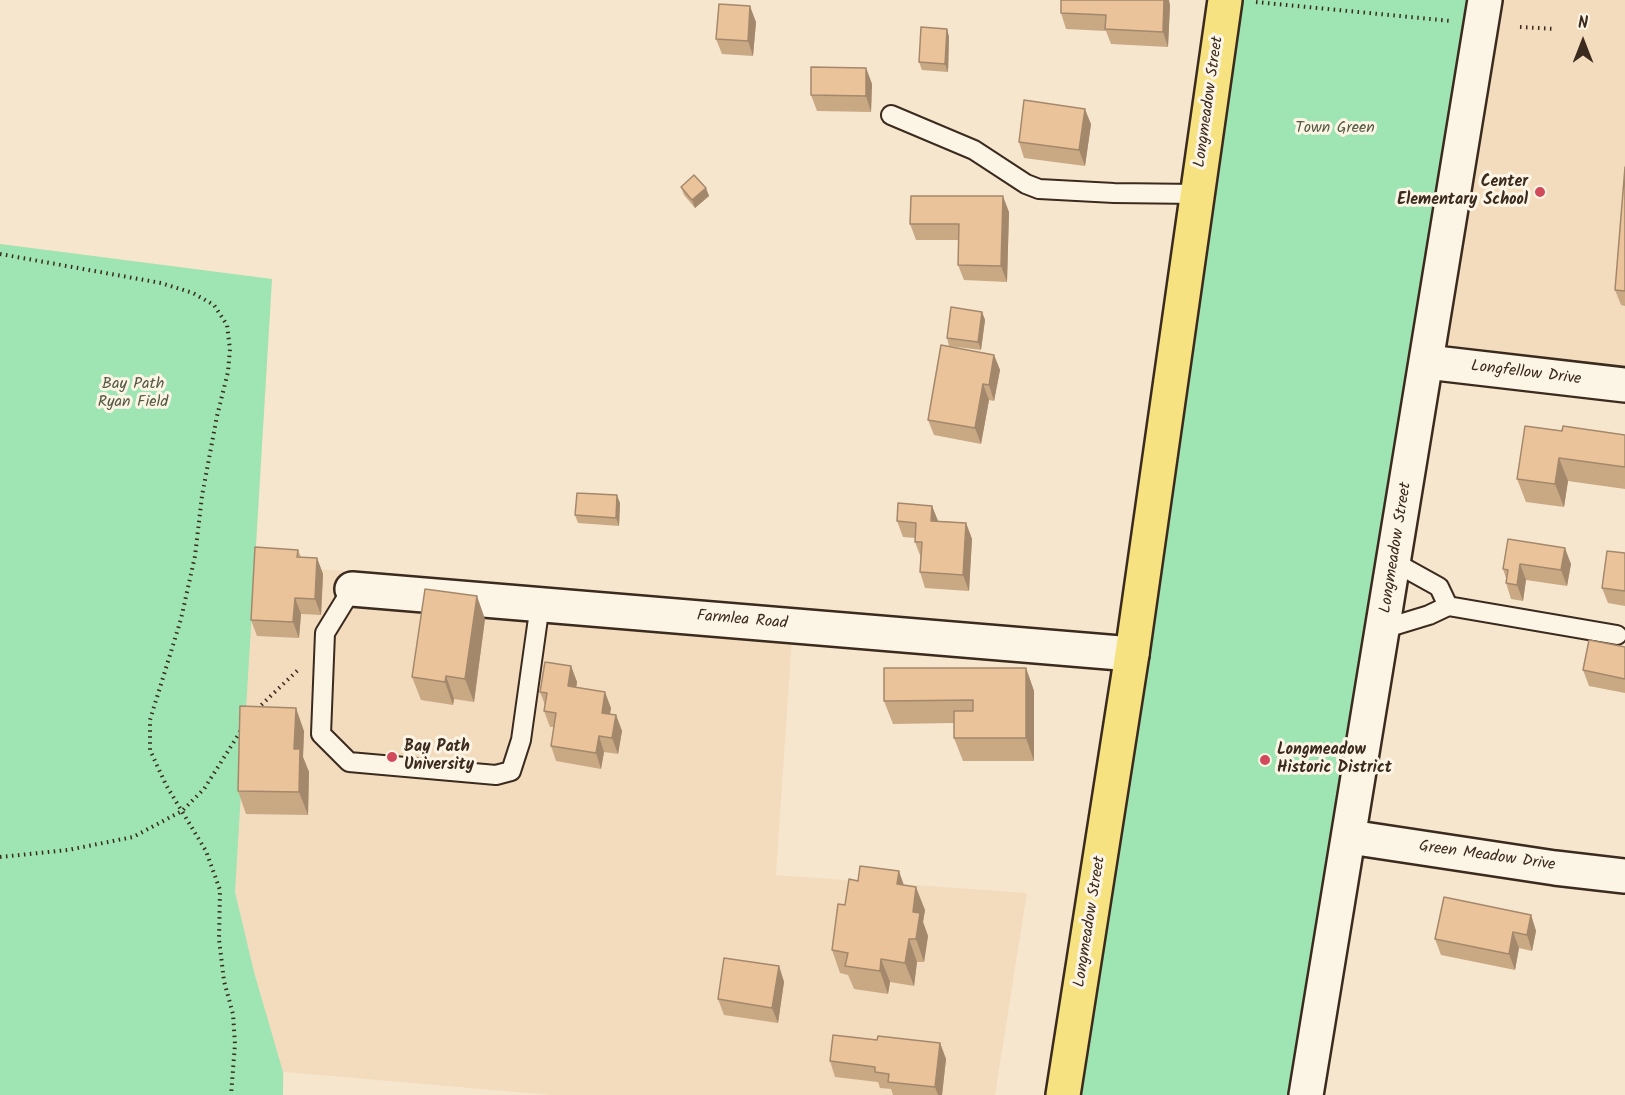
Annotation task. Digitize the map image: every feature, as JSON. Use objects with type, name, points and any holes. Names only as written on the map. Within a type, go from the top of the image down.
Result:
[{"type":"main road","name":"Longmeadow Street","points":[[1064,1095],[1132,654],[1197,194],[1237,1]]},
{"type":"street","name":"Longmeadow Street","points":[[1306,1095],[1350,837],[1485,0]]},
{"type":"street","name":"Longfellow Drive","points":[[1427,362],[1625,385]]},
{"type":"street","name":"Farmlea Road","points":[[352,589],[1132,654]]},
{"type":"street","name":"Green Meadow Drive","points":[[1350,837],[1625,876]]},
{"type":"lane","points":[[891,115],[974,150],[1026,184],[1040,189],[1197,194]]},
{"type":"lane","points":[[1394,562],[1438,587],[1448,606]]},
{"type":"lane","points":[[352,589],[325,633],[321,734],[349,762],[496,775],[511,771],[521,740],[540,604]]},
{"type":"lane","points":[[1383,629],[1429,615],[1448,606],[1617,635]]},
{"type":"path","points":[[1237,1],[1458,22]]},
{"type":"path","points":[[1520,27],[1555,29]]},
{"type":"path","points":[[0,254],[161,283],[193,293],[214,305],[227,325],[230,349],[228,372],[202,496],[195,556],[181,619],[150,720],[150,750],[166,786],[207,851],[220,890],[220,950],[224,981],[234,1014],[235,1044],[231,1095]]},
{"type":"path","points":[[251,714],[324,646]]},
{"type":"path","points":[[0,857],[68,850],[133,837],[182,811],[204,789],[245,723]]},
{"type":"shaded area","name":"Center Elementary School","points":[[1485,0],[1625,0],[1625,384],[1427,362]]},
{"type":"shaded area","name":"Bay Path University","points":[[0,244],[272,279],[255,564],[549,587],[546,618],[792,638],[776,875],[1027,893],[995,1095],[551,1095],[284,1072],[283,1095],[0,1095]]},
{"type":"green space","name":"Town Green","points":[[1225,0],[1485,0],[1306,1095],[1063,1095]]},
{"type":"green space","name":"Bay Path Ryan Field","points":[[0,244],[272,279],[235,892],[254,972],[283,1072],[283,1095],[0,1095]]},
{"type":"building","points":[[1061,0],[1164,0],[1163,32],[1105,29],[1106,15],[1061,13]]},
{"type":"building","points":[[719,4],[750,6],[748,41],[716,39]]},
{"type":"building","points":[[921,27],[947,29],[945,64],[919,62]]},
{"type":"building","points":[[811,67],[866,68],[866,96],[811,95]]},
{"type":"building","points":[[1024,100],[1085,109],[1079,150],[1019,142]]},
{"type":"building","points":[[1625,167],[1625,291],[1615,290]]},
{"type":"building","points":[[694,175],[706,188],[692,200],[681,187]]},
{"type":"building","points":[[911,196],[1003,196],[1001,266],[958,265],[959,224],[910,224]]},
{"type":"building","points":[[951,307],[982,312],[978,342],[947,338]]},
{"type":"building","points":[[941,345],[994,355],[989,385],[983,384],[975,428],[928,420]]},
{"type":"building","points":[[1525,426],[1562,431],[1563,426],[1625,435],[1625,467],[1559,458],[1555,484],[1517,479]]},
{"type":"building","points":[[577,493],[617,495],[616,518],[575,515]]},
{"type":"building","points":[[898,503],[932,506],[931,521],[966,523],[963,575],[920,572],[922,542],[915,542],[916,523],[897,521]]},
{"type":"building","points":[[1508,539],[1565,548],[1561,570],[1520,564],[1517,585],[1506,583],[1508,570],[1503,569]]},
{"type":"building","points":[[255,547],[298,550],[297,557],[317,558],[315,599],[295,598],[293,622],[251,620]]},
{"type":"building","points":[[1607,551],[1625,553],[1625,591],[1602,588]]},
{"type":"building","points":[[425,589],[477,596],[465,679],[446,676],[445,682],[412,677]]},
{"type":"building","points":[[1589,640],[1625,647],[1625,679],[1583,670]]},
{"type":"building","points":[[545,662],[571,666],[568,686],[605,692],[602,713],[616,715],[612,738],[599,736],[596,753],[551,746],[556,713],[544,711],[547,693],[540,692]]},
{"type":"building","points":[[884,668],[1026,668],[1026,738],[954,738],[954,711],[973,711],[973,700],[884,701]]},
{"type":"building","points":[[240,706],[296,708],[294,749],[300,749],[299,792],[238,791]]},
{"type":"building","points":[[860,866],[899,871],[897,884],[916,887],[913,912],[920,913],[916,939],[909,939],[905,963],[881,959],[880,971],[845,966],[848,953],[832,950],[838,904],[845,905],[849,879],[858,881]]},
{"type":"building","points":[[1444,897],[1531,915],[1527,935],[1513,932],[1509,954],[1435,939]]},
{"type":"building","points":[[724,958],[779,966],[772,1008],[718,999]]},
{"type":"building","points":[[833,1035],[877,1040],[878,1036],[940,1043],[935,1087],[888,1082],[889,1074],[875,1072],[875,1067],[830,1061]]},
{"type":"place","name":"Center Elementary School","points":[[1540,192]]},
{"type":"place","name":"Bay Path University","points":[[392,757]]},
{"type":"place","name":"Longmeadow Historic District","points":[[1265,760]]}]
